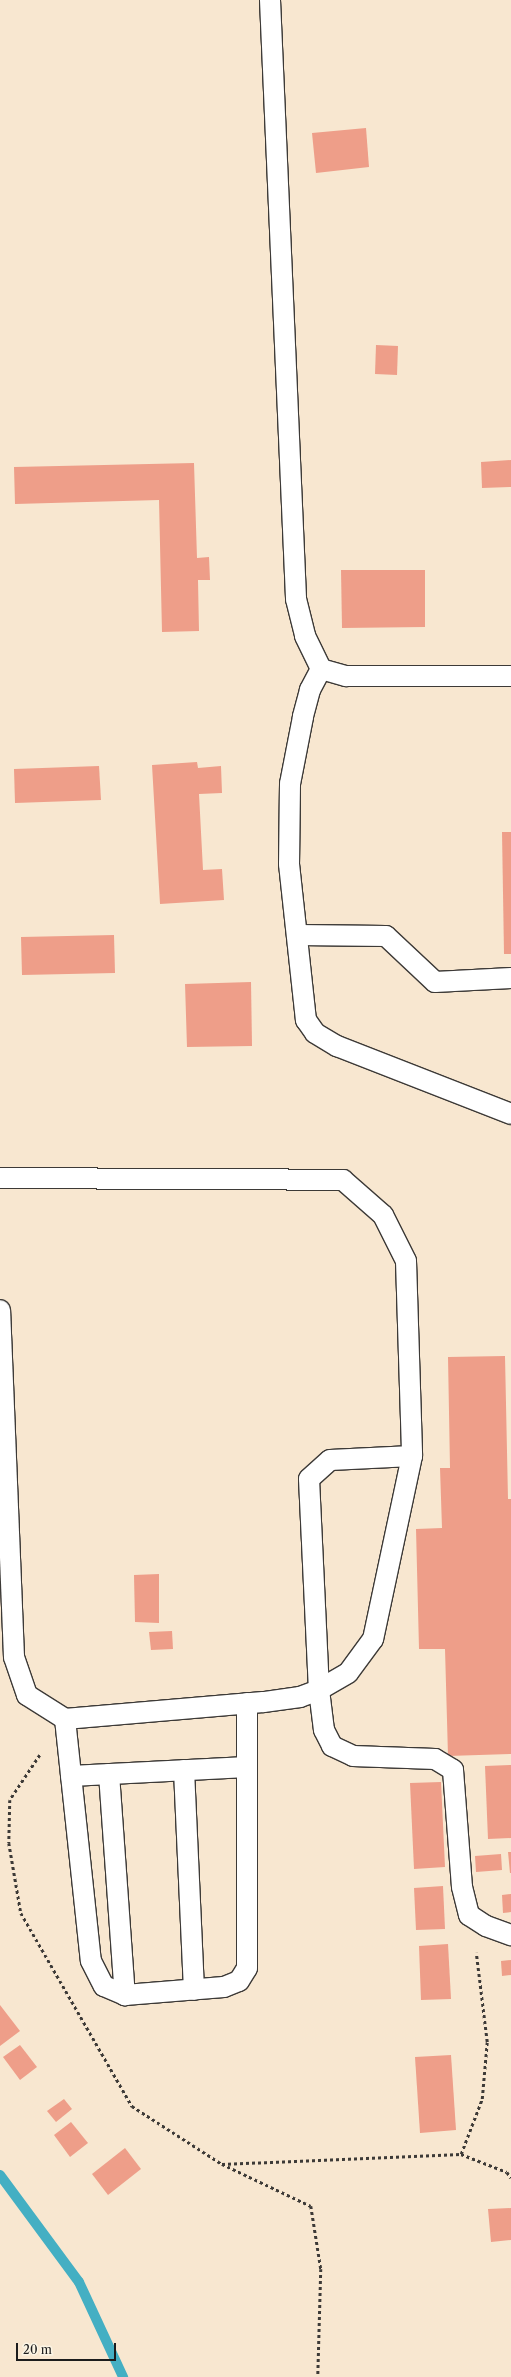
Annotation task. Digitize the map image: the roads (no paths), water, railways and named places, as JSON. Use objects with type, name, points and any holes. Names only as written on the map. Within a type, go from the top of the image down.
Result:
[{"type":"lane","points":[[270,0],[296,599],[305,636],[321,669],[346,676],[511,676]]},
{"type":"lane","points":[[321,669],[310,690],[303,717],[290,784],[289,864],[306,1020],[315,1033],[337,1046],[511,1114]]},
{"type":"lane","points":[[297,935],[386,936],[435,982],[511,978]]},
{"type":"lane","points":[[0,1178],[343,1180],[383,1214],[406,1261],[412,1456],[373,1639],[348,1673],[319,1690],[300,1697],[65,1719],[28,1695],[14,1657],[4,1502],[0,1310]]},
{"type":"lane","points":[[412,1456],[330,1460],[309,1479],[319,1690],[324,1730],[332,1746],[353,1756],[435,1759],[453,1770],[462,1887],[469,1915],[486,1926],[511,1935]]},
{"type":"lane","points":[[65,1719],[91,1961],[104,1986],[125,1995],[194,1990],[224,1987],[239,1981],[247,1968],[246,1702]]},
{"type":"lane","points":[[71,1776],[247,1767]]},
{"type":"lane","points":[[184,1770],[194,1990]]},
{"type":"lane","points":[[109,1774],[125,1995]]},
{"type":"waterway","points":[[0,2175],[79,2282],[123,2377]]}]
